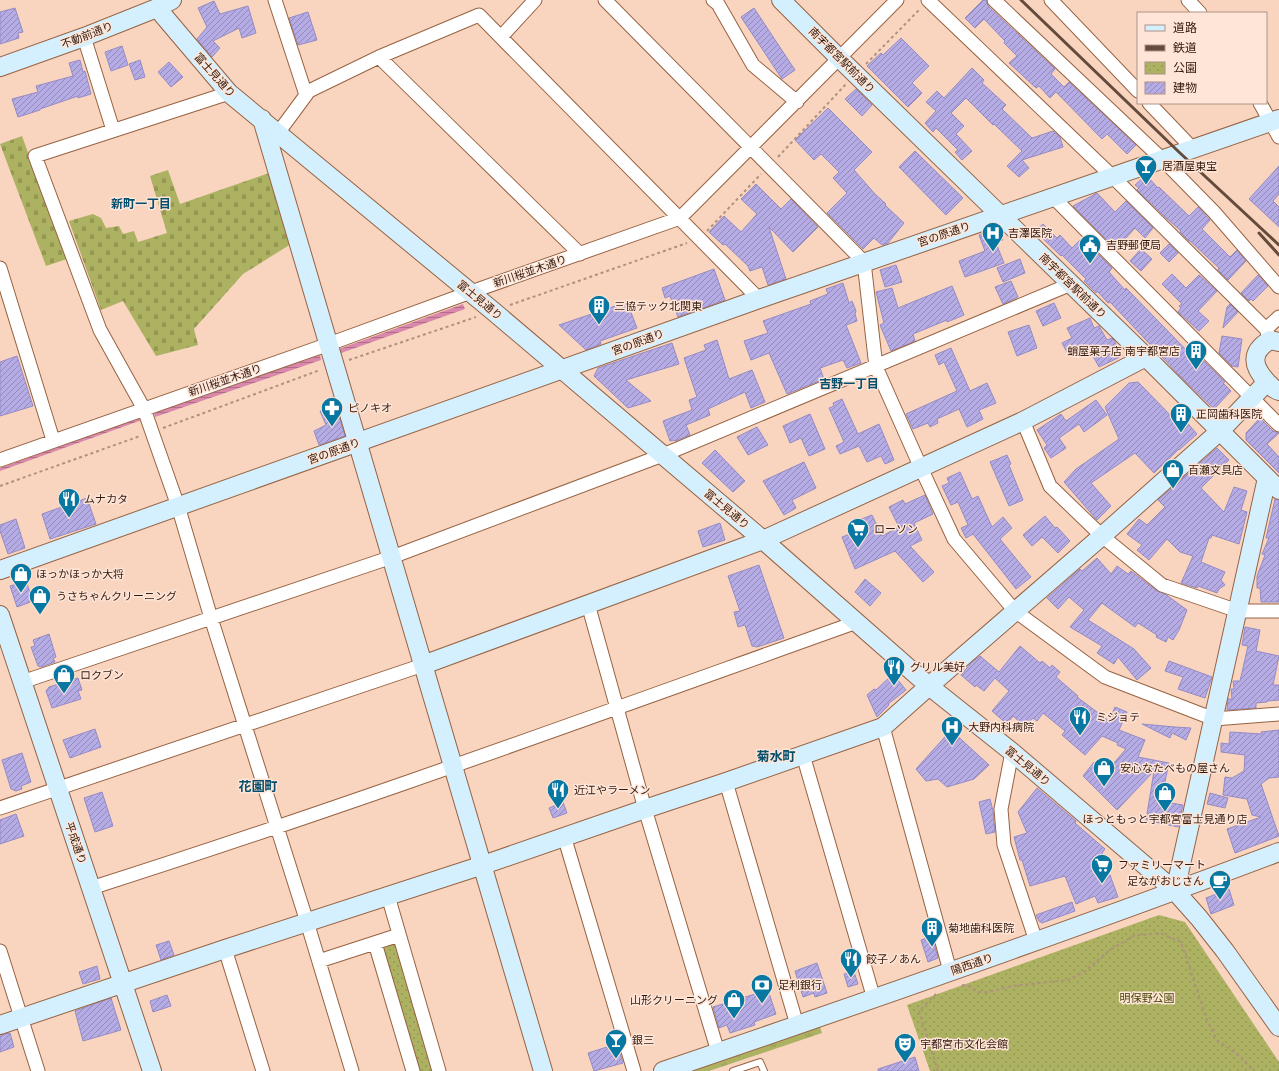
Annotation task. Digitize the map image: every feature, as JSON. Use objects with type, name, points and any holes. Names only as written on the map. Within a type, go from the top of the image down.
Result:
[{"type":"street","points":[[275,0],[306,95]]},
{"type":"street","points":[[501,37],[535,0]]},
{"type":"street","points":[[605,0],[864,262],[876,366],[954,539],[1015,611],[1105,676],[1214,719],[1279,714]]},
{"type":"street","points":[[713,0],[718,4],[753,65],[796,102]]},
{"type":"street","name":"南宇都宮駅前通り","points":[[781,0],[1146,357],[1273,484]]},
{"type":"street","name":"新川桜並木通り","points":[[0,460],[680,218],[897,0]]},
{"type":"street","points":[[928,0],[1113,177],[1272,337]]},
{"type":"street","points":[[994,0],[1163,160],[1214,212],[1279,287]]},
{"type":"street","points":[[1051,0],[1137,90]]},
{"type":"street","points":[[1188,0],[1199,12]]},
{"type":"street","name":"不動前通り","points":[[0,67],[84,37],[161,3]]},
{"type":"street","name":"富士見通り","points":[[161,3],[229,93],[471,292],[763,540],[929,686],[1012,752],[1175,891],[1225,951],[1279,1027]]},
{"type":"street","points":[[278,133],[309,91],[379,56],[480,15],[759,299]]},
{"type":"street","points":[[84,37],[113,130]]},
{"type":"street","points":[[379,56],[580,254]]},
{"type":"street","points":[[229,93],[35,156],[100,330],[144,408],[178,506],[211,618],[307,922],[352,1071]]},
{"type":"street","points":[[1150,104],[1193,149]]},
{"type":"street","points":[[1261,104],[1276,126]]},
{"type":"street","points":[[262,119],[544,1071]]},
{"type":"street","name":"宮の原通り","points":[[0,570],[864,262],[1193,149],[1276,126]]},
{"type":"street","points":[[1053,197],[1279,426]]},
{"type":"street","points":[[0,268],[53,440]]},
{"type":"street","points":[[22,682],[392,558],[663,455],[1071,284]]},
{"type":"street","points":[[0,1025],[225,949],[482,865],[883,727],[1220,431],[1251,398],[1273,386],[1259,374],[1256,368],[1256,357],[1258,350],[1272,337],[1279,317]]},
{"type":"street","points":[[0,808],[423,665],[763,540],[1023,421],[1146,357]]},
{"type":"street","points":[[1023,421],[1050,486],[1102,536],[1162,585],[1238,611],[1279,612]]},
{"type":"street","points":[[1175,891],[1238,611],[1273,484]]},
{"type":"street","points":[[588,604],[645,809],[718,1052]]},
{"type":"street","name":"平成通り","points":[[0,615],[124,983],[152,1071]]},
{"type":"street","points":[[92,888],[277,827],[454,766],[857,622]]},
{"type":"street","points":[[883,727],[950,971]]},
{"type":"street","points":[[1012,752],[1001,810],[1004,845],[1036,941]]},
{"type":"street","points":[[803,755],[874,999]]},
{"type":"street","points":[[726,782],[797,1026]]},
{"type":"street","points":[[564,836],[634,1071]]},
{"type":"street","name":"陽西通り","points":[[662,1071],[874,999],[1279,852]]},
{"type":"street","points":[[388,896],[439,1071]]},
{"type":"street","points":[[319,961],[399,935]]},
{"type":"street","points":[[375,943],[413,1071]]},
{"type":"street","points":[[225,949],[262,1071]]},
{"type":"street","points":[[0,952],[38,1071]]},
{"type":"lane","points":[[733,1071],[760,1062],[764,1071]]},
{"type":"path","points":[[962,984],[979,992],[989,992],[1012,986],[1068,980],[1084,972],[1110,950],[1133,936],[1160,933],[1181,942],[1207,1020],[1217,1040],[1237,1054],[1254,1071]]},
{"type":"path","points":[[938,1071],[919,1012],[940,990]]},
{"type":"green space","points":[[22,136],[67,259],[46,266],[0,144]]},
{"type":"green space","points":[[168,170],[180,204],[269,173],[291,244],[243,274],[194,329],[198,345],[156,356],[123,301],[101,310],[69,221],[93,214],[101,218],[106,228],[119,226],[123,234],[134,231],[138,242],[167,233],[150,176]]},
{"type":"green space","name":"明保野公園","points":[[1159,915],[1185,922],[1279,1062],[1279,1071],[930,1071],[907,1005]]},
{"type":"green space","points":[[396,940],[434,1071],[417,1071],[379,946]]},
{"type":"green space","points":[[820,1027],[822,1033],[709,1071],[693,1071]]},
{"type":"shaded area","points":[[463,304],[465,309],[341,353],[339,349]]},
{"type":"shaded area","points":[[320,355],[321,360],[155,417],[154,413]]},
{"type":"shaded area","points":[[141,417],[142,420],[0,471],[0,468]]},
{"type":"building","points":[[983,0],[986,0],[988,6],[1055,69],[1051,74],[1064,87],[1069,82],[1136,145],[1127,154],[1107,134],[1102,139],[1056,92],[1050,98],[1039,86],[1036,88],[1009,63],[1017,56],[984,19],[975,28],[965,18]]},
{"type":"building","points":[[214,1],[220,14],[248,6],[256,33],[242,38],[239,28],[213,41],[220,48],[212,57],[197,39],[207,27],[198,8]]},
{"type":"building","points":[[15,8],[23,32],[18,33],[19,38],[0,44],[0,12]]},
{"type":"building","points":[[754,8],[795,70],[782,79],[741,17]]},
{"type":"building","points":[[308,12],[317,40],[298,45],[289,18]]},
{"type":"building","points":[[901,38],[929,66],[912,83],[922,93],[908,107],[867,66],[881,53],[883,55]]},
{"type":"building","points":[[122,46],[128,65],[111,71],[105,52]]},
{"type":"building","points":[[80,60],[83,72],[85,71],[91,94],[78,98],[78,96],[18,117],[12,99],[38,92],[36,86],[73,76],[69,63]]},
{"type":"building","points":[[140,60],[145,77],[135,80],[129,64]]},
{"type":"building","points":[[169,62],[183,77],[171,87],[158,72]]},
{"type":"building","points":[[972,68],[984,80],[982,83],[1006,105],[1002,109],[1032,138],[1053,131],[1060,137],[1063,147],[1022,160],[1029,168],[1019,177],[1007,166],[1022,151],[966,98],[951,113],[964,126],[956,134],[972,151],[962,160],[955,152],[958,150],[936,128],[933,132],[925,123],[936,111],[926,102],[937,91],[944,98]]},
{"type":"building","points":[[856,89],[872,105],[862,116],[845,99]]},
{"type":"building","points":[[828,108],[872,152],[854,170],[886,204],[885,205],[904,223],[888,243],[882,245],[874,238],[863,249],[827,213],[847,193],[833,178],[839,172],[821,154],[814,160],[795,140]]},
{"type":"building","points":[[915,151],[963,198],[946,215],[899,167]]},
{"type":"building","points":[[1279,166],[1279,194],[1273,201],[1279,207],[1279,227],[1249,199]]},
{"type":"building","points":[[1147,176],[1189,216],[1198,207],[1210,220],[1202,229],[1230,257],[1237,250],[1246,261],[1228,280],[1218,270],[1219,268],[1137,190],[1139,188],[1135,185]]},
{"type":"building","points":[[756,184],[781,209],[791,199],[818,227],[793,252],[769,227],[786,279],[768,285],[762,267],[750,271],[748,266],[725,244],[723,245],[709,232],[724,216],[741,232],[757,214],[741,199]]},
{"type":"building","points":[[1097,193],[1115,212],[1126,201],[1153,228],[1145,238],[1135,228],[1116,249],[1073,206]]},
{"type":"building","points":[[1043,224],[1057,238],[1060,235],[1072,248],[1082,238],[1112,268],[1109,272],[1125,290],[1126,288],[1196,360],[1200,357],[1225,382],[1223,383],[1231,391],[1214,409],[1180,376],[1110,302],[1108,303],[1097,291],[1096,293],[1084,281],[1086,279],[1035,231]]},
{"type":"building","points":[[998,227],[1003,240],[996,243],[1004,263],[965,277],[959,261],[985,251],[979,235]]},
{"type":"building","points":[[1169,244],[1178,253],[1169,262],[1160,253]]},
{"type":"building","points":[[1141,249],[1152,259],[1141,271],[1130,261]]},
{"type":"building","points":[[1020,259],[1025,273],[1003,282],[997,268]]},
{"type":"building","points":[[896,265],[902,282],[885,287],[880,270]]},
{"type":"building","points":[[714,269],[725,300],[678,317],[670,296],[665,298],[662,288]]},
{"type":"building","points":[[1172,274],[1186,288],[1199,275],[1217,291],[1198,311],[1209,321],[1199,331],[1178,312],[1181,308],[1179,306],[1182,304],[1162,284]]},
{"type":"building","points":[[1258,275],[1268,286],[1253,301],[1251,299],[1249,301],[1241,293]]},
{"type":"building","points":[[1011,281],[1018,297],[1003,304],[995,287]]},
{"type":"building","points":[[843,283],[849,303],[852,301],[856,311],[855,314],[857,321],[846,325],[861,363],[847,368],[843,360],[820,368],[824,379],[787,394],[769,353],[751,360],[744,341],[768,333],[763,321],[811,304],[810,301],[828,294],[826,289]]},
{"type":"building","points":[[952,286],[964,315],[947,322],[947,320],[913,334],[915,341],[891,351],[880,325],[884,323],[876,292],[892,288],[898,308]]},
{"type":"building","name":"三協テック北関東","points":[[627,302],[637,328],[600,341],[601,344],[586,350],[559,325]]},
{"type":"building","points":[[1054,303],[1061,318],[1043,326],[1036,311]]},
{"type":"building","points":[[1230,304],[1238,312],[1223,328],[1227,307]]},
{"type":"building","points":[[1090,318],[1094,328],[1099,326],[1107,340],[1112,338],[1114,340],[1122,356],[1099,367],[1088,347],[1069,356],[1062,343],[1072,338],[1067,328]]},
{"type":"building","points":[[1029,325],[1037,348],[1017,356],[1008,332]]},
{"type":"building","points":[[1222,336],[1242,339],[1238,367],[1232,366],[1219,353]]},
{"type":"building","points":[[717,340],[729,379],[752,370],[765,402],[751,408],[745,392],[708,409],[710,415],[686,425],[690,435],[675,441],[670,441],[663,421],[692,410],[689,400],[697,397],[684,358],[706,350],[704,345]]},
{"type":"building","points":[[672,343],[679,364],[626,380],[651,401],[628,408],[594,376],[598,368]]},
{"type":"building","points":[[951,348],[970,391],[987,383],[996,403],[979,410],[983,419],[967,427],[959,409],[937,419],[938,423],[930,427],[928,423],[913,429],[906,414],[957,391],[944,362],[939,365],[935,355]]},
{"type":"building","points":[[17,356],[33,406],[0,416],[0,362]]},
{"type":"building","points":[[1138,382],[1178,423],[1183,418],[1197,434],[1154,473],[1135,453],[1091,483],[1111,506],[1097,520],[1064,482],[1076,469],[1119,439],[1105,407],[1129,383]]},
{"type":"building","points":[[842,399],[858,434],[879,424],[894,460],[885,464],[881,456],[867,462],[859,446],[840,454],[836,446],[844,442],[829,408],[834,406],[833,403]]},
{"type":"building","points":[[1096,400],[1107,415],[1084,432],[1079,424],[1059,438],[1066,448],[1051,458],[1044,448],[1047,445],[1037,430],[1061,414],[1066,421]]},
{"type":"building","name":"ピノキオ","points":[[336,406],[345,436],[319,445],[314,431],[326,425],[320,411]]},
{"type":"building","points":[[810,414],[825,449],[809,456],[801,438],[790,443],[783,426]]},
{"type":"building","points":[[1260,418],[1273,431],[1279,433],[1267,444],[1279,457],[1279,473],[1246,440],[1246,433]]},
{"type":"building","points":[[757,427],[768,445],[748,455],[737,437]]},
{"type":"building","points":[[1217,448],[1229,460],[1201,488],[1224,512],[1234,487],[1247,491],[1241,510],[1247,512],[1239,544],[1212,535],[1211,538],[1209,538],[1201,562],[1225,572],[1221,580],[1225,585],[1219,589],[1217,593],[1198,586],[1197,588],[1181,583],[1193,556],[1180,552],[1167,539],[1149,560],[1137,550],[1142,545],[1127,534],[1139,519],[1147,525],[1165,507],[1158,500]]},
{"type":"building","points":[[715,450],[745,481],[733,492],[702,463]]},
{"type":"building","points":[[1007,455],[1011,464],[1009,465],[1023,500],[1009,506],[990,462]]},
{"type":"building","points":[[804,462],[816,488],[792,500],[796,508],[784,515],[763,481]]},
{"type":"building","points":[[960,472],[972,499],[978,496],[992,527],[1003,517],[1012,528],[1000,539],[1031,577],[1016,589],[973,534],[966,538],[961,528],[968,525],[958,502],[951,505],[942,486],[949,483],[947,478]]},
{"type":"building","points":[[925,495],[933,514],[914,523],[922,540],[910,546],[934,572],[923,582],[895,551],[855,569],[842,537],[863,529],[859,520],[872,515],[882,536],[899,527],[889,507],[903,500],[905,504]]},
{"type":"building","name":"ムナカタ","points":[[87,498],[96,524],[50,539],[42,514]]},
{"type":"building","points":[[1275,499],[1279,500],[1279,602],[1261,602],[1260,588],[1257,588],[1257,576],[1265,555],[1262,554],[1269,538],[1266,538]]},
{"type":"building","points":[[1045,516],[1055,528],[1057,527],[1070,541],[1058,553],[1042,537],[1032,546],[1023,535]]},
{"type":"building","points":[[16,519],[25,548],[8,554],[0,531],[0,525]]},
{"type":"building","points":[[720,523],[725,540],[703,547],[698,531]]},
{"type":"building","points":[[1097,558],[1111,574],[1117,566],[1128,574],[1131,571],[1157,591],[1165,594],[1187,610],[1179,630],[1173,640],[1168,637],[1166,642],[1156,637],[1157,635],[1138,623],[1135,627],[1102,603],[1088,620],[1134,649],[1151,668],[1137,680],[1118,657],[1114,664],[1097,653],[1102,646],[1070,627],[1084,610],[1069,597],[1058,609],[1047,598],[1080,569],[1082,571]]},
{"type":"building","points":[[759,565],[784,638],[757,647],[752,646],[745,625],[738,627],[734,612],[740,611],[728,576]]},
{"type":"building","points":[[865,579],[881,593],[870,606],[855,592]]},
{"type":"building","name":"ほっかほっか大将","points":[[26,581],[33,601],[17,607],[10,586]]},
{"type":"building","points":[[1245,627],[1260,630],[1256,651],[1279,656],[1273,685],[1279,685],[1279,700],[1256,703],[1256,708],[1227,710],[1228,699],[1232,699],[1231,689],[1234,689],[1233,681],[1240,681],[1248,646],[1242,645]]},
{"type":"building","points":[[49,634],[56,657],[53,658],[55,662],[41,667],[38,666],[31,647],[35,646],[33,640]]},
{"type":"building","points":[[1020,646],[1040,663],[1042,661],[1050,668],[1052,665],[1060,672],[1056,677],[1078,696],[1077,697],[1109,721],[1115,707],[1127,712],[1119,730],[1145,740],[1138,757],[1169,763],[1164,786],[1168,786],[1165,802],[1183,805],[1178,827],[1146,820],[1154,771],[1117,810],[1083,776],[1094,762],[1106,772],[1126,749],[1117,745],[1118,743],[1102,736],[1085,755],[1062,735],[1065,731],[1043,713],[1037,721],[1033,718],[1025,727],[1013,716],[1007,724],[992,711],[1009,691],[995,678],[984,691],[976,685],[975,687],[961,675],[971,663],[980,656],[999,672]]},
{"type":"building","points":[[1169,661],[1212,677],[1205,698],[1178,689],[1183,677],[1165,671]]},
{"type":"building","points":[[893,674],[906,690],[888,704],[889,705],[877,717],[867,695],[874,689],[876,690]]},
{"type":"building","name":"ロクブン","points":[[78,678],[82,690],[78,691],[81,699],[52,708],[46,691],[49,687]]},
{"type":"building","points":[[1142,724],[1191,728],[1186,740],[1172,733],[1170,738]]},
{"type":"building","points":[[95,729],[101,747],[70,758],[63,740]]},
{"type":"building","name":"大野内科病院","points":[[951,730],[989,765],[974,779],[947,787],[938,779],[926,781],[916,769]]},
{"type":"building","points":[[1279,730],[1279,777],[1269,778],[1261,784],[1279,836],[1235,853],[1227,829],[1261,817],[1252,815],[1247,799],[1223,795],[1225,777],[1232,778],[1244,771],[1245,755],[1221,752],[1221,743],[1229,744],[1230,732],[1262,734],[1261,732]]},
{"type":"building","points":[[22,753],[31,782],[21,786],[22,789],[16,791],[11,789],[2,760]]},
{"type":"building","points":[[1037,788],[1076,821],[1075,823],[1105,849],[1102,853],[1118,897],[1098,903],[1095,896],[1076,904],[1065,876],[1030,886],[1022,860],[1020,860],[1014,837],[1027,833],[1018,812]]},
{"type":"building","points":[[102,792],[113,826],[95,832],[84,798]]},
{"type":"building","points":[[1210,793],[1228,798],[1225,808],[1207,804]]},
{"type":"building","points":[[990,799],[995,832],[986,834],[979,802]]},
{"type":"building","name":"近江やラーメン","points":[[563,802],[567,813],[553,818],[549,808]]},
{"type":"building","points":[[16,814],[24,836],[0,844],[0,820]]},
{"type":"building","name":"足ながおじさん","points":[[1229,889],[1234,905],[1211,914],[1206,898]]},
{"type":"building","points":[[1072,902],[1075,911],[1042,923],[1036,915]]},
{"type":"building","name":"菊地歯科医院","points":[[932,936],[938,958],[928,962],[921,940]]},
{"type":"building","points":[[169,941],[174,955],[161,960],[156,945]]},
{"type":"building","points":[[817,963],[827,993],[815,997],[814,993],[803,997],[795,971]]},
{"type":"building","points":[[97,966],[100,979],[83,984],[79,972]]},
{"type":"building","name":"餃子ノあん","points":[[854,972],[858,984],[848,987],[844,974]]},
{"type":"building","points":[[768,990],[776,1014],[754,1022],[755,1025],[730,1033],[727,1025],[719,1028],[713,1007]]},
{"type":"building","points":[[167,995],[171,1006],[153,1012],[150,1001]]},
{"type":"building","points":[[111,998],[121,1030],[83,1041],[75,1011]]},
{"type":"building","points":[[10,1033],[14,1047],[0,1052],[0,1035]]},
{"type":"building","points":[[618,1046],[623,1063],[594,1071],[588,1053],[607,1047],[608,1049]]},
{"type":"building","name":"宇都宮市文化会館","points":[[915,1057],[919,1071],[878,1071],[878,1069]]},
{"type":"railway","points":[[1021,0],[1180,153],[1279,245]]},
{"type":"railway","points":[[1259,233],[1279,255]]},
{"type":"place","name":"居酒屋東宝","points":[[1146,186]]},
{"type":"place","name":"吉澤医院","points":[[993,252]]},
{"type":"place","name":"吉野郵便局","points":[[1090,264]]},
{"type":"place","name":"三協テック北関東","points":[[599,326]]},
{"type":"place","name":"蛸屋菓子店 南宇都宮店","points":[[1196,370]]},
{"type":"place","name":"ピノキオ","points":[[332,428]]},
{"type":"place","name":"正岡歯科医院","points":[[1181,434]]},
{"type":"place","name":"百瀬文具店","points":[[1173,490]]},
{"type":"place","name":"ムナカタ","points":[[69,518]]},
{"type":"place","name":"ローソン","points":[[858,548]]},
{"type":"place","name":"ほっかほっか大将","points":[[21,594]]},
{"type":"place","name":"うさちゃんクリーニング","points":[[40,616]]},
{"type":"place","name":"グリル美好","points":[[894,686]]},
{"type":"place","name":"ロクブン","points":[[64,694]]},
{"type":"place","name":"ミジョテ","points":[[1080,736]]},
{"type":"place","name":"大野内科病院","points":[[952,746]]},
{"type":"place","name":"安心なたべもの屋さん","points":[[1104,788]]},
{"type":"place","name":"近江やラーメン","points":[[558,810]]},
{"type":"place","name":"ほっともっと宇都宮富士見通り店","points":[[1165,812]]},
{"type":"place","name":"ファミリーマート","points":[[1102,884]]},
{"type":"place","name":"足ながおじさん","points":[[1220,900]]},
{"type":"place","name":"菊地歯科医院","points":[[932,948]]},
{"type":"place","name":"餃子ノあん","points":[[851,978]]},
{"type":"place","name":"足利銀行","points":[[762,1004]]},
{"type":"place","name":"山形クリーニング","points":[[734,1020]]},
{"type":"place","name":"銀三","points":[[616,1060]]},
{"type":"place","name":"宇都宮市文化会館","points":[[905,1064]]},
{"type":"district","name":"新町一丁目","points":[[141,204]]},
{"type":"district","name":"吉野一丁目","points":[[849,384]]},
{"type":"district","name":"菊水町","points":[[776,756]]},
{"type":"district","name":"花園町","points":[[258,786]]}]
